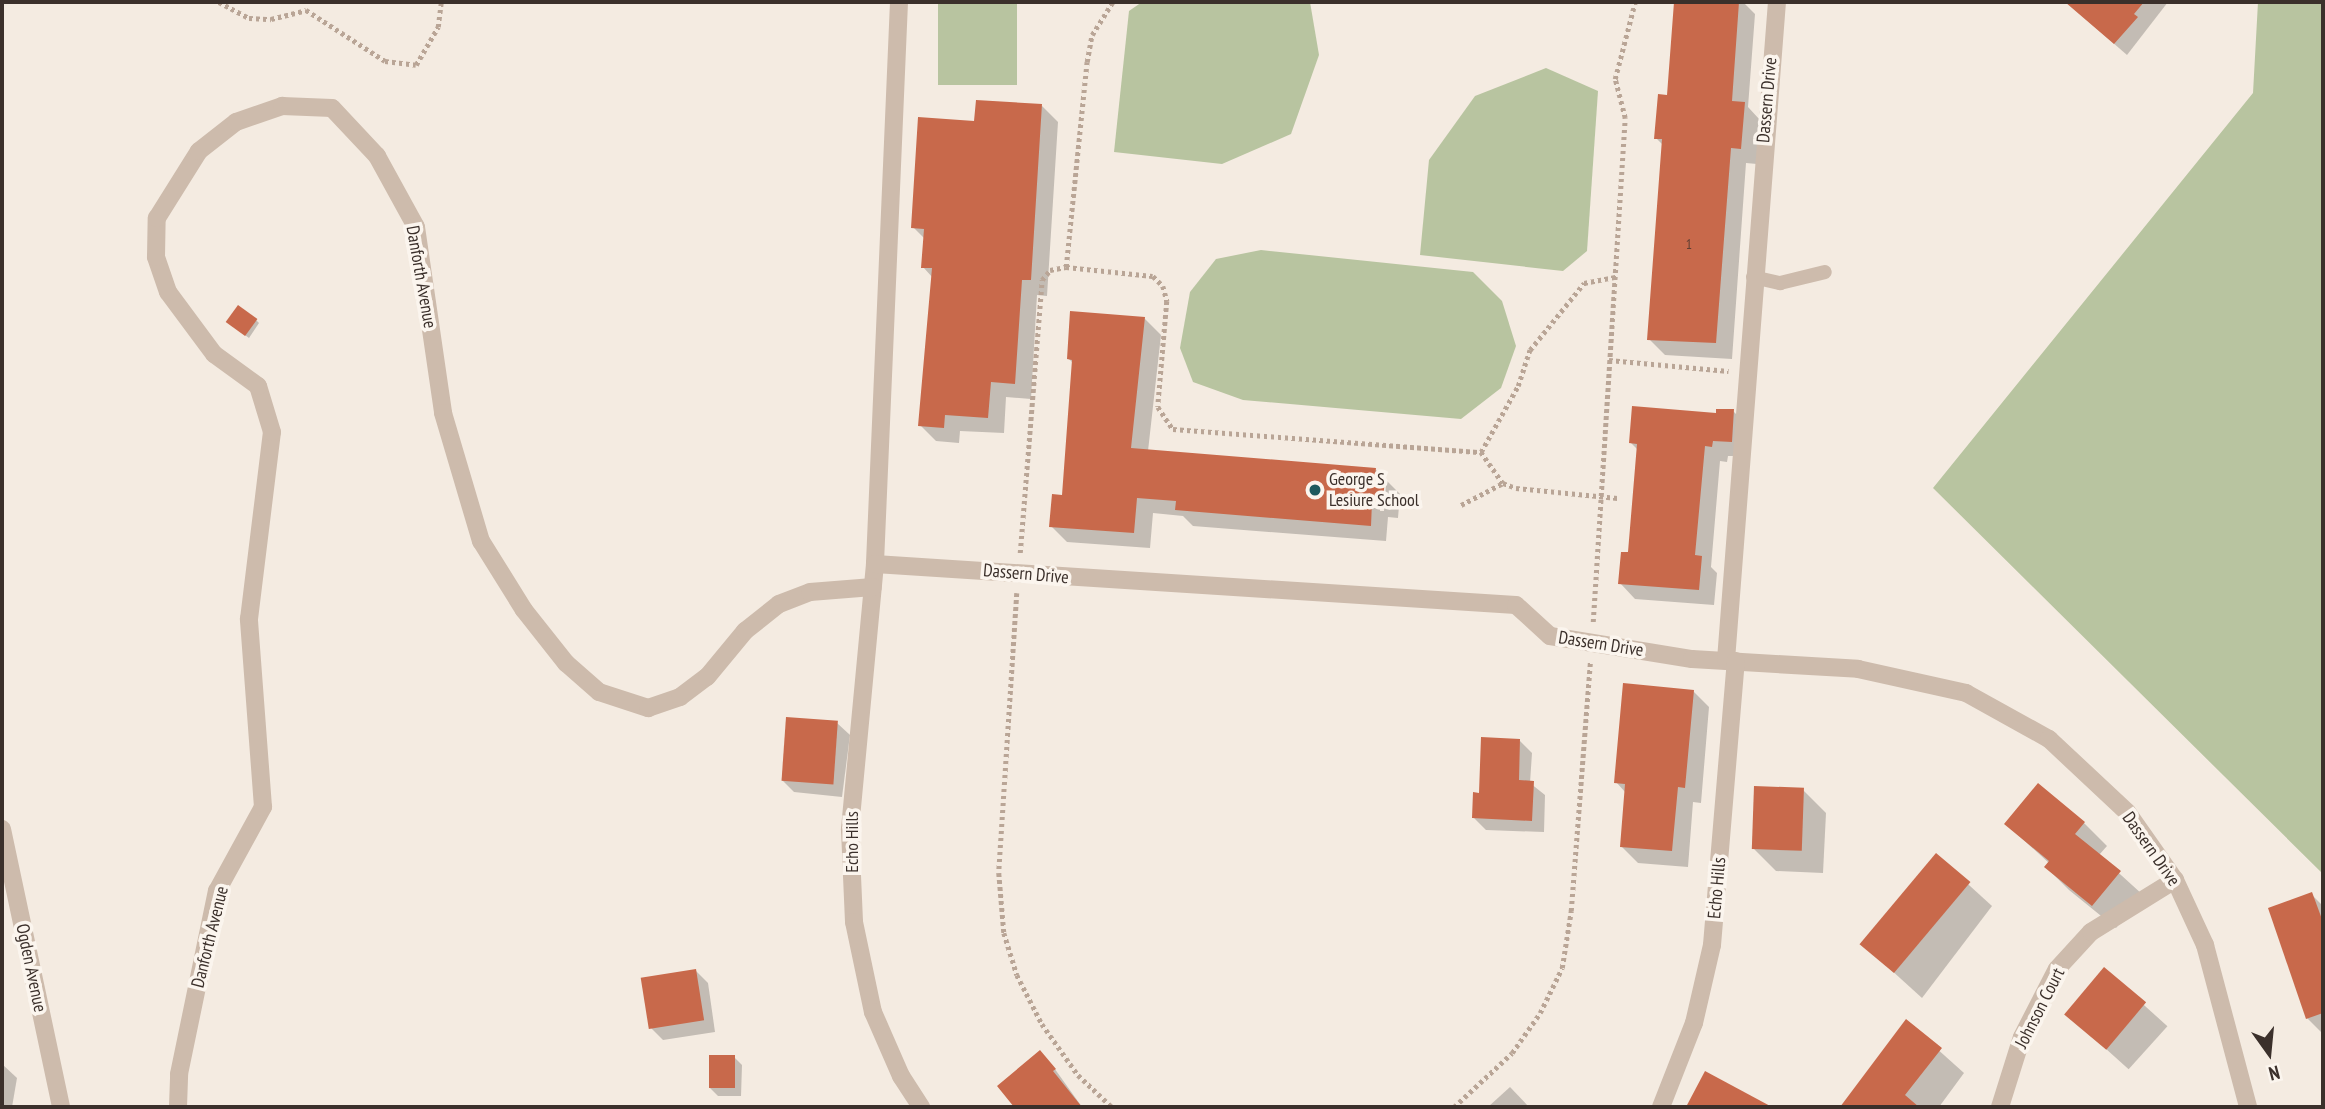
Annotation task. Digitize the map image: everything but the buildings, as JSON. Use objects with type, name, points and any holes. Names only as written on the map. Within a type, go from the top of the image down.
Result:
[{"type":"street","points":[[875,564],[900,2]]},
{"type":"street","name":"Dassern Drive","points":[[1731,660],[1746,372],[1776,2]]},
{"type":"street","name":"Danforth Avenue","points":[[178,1107],[179,1074],[217,891],[263,807],[249,618],[272,432],[258,386],[214,354],[168,292],[156,257],[157,218],[199,151],[236,122],[282,106],[332,108],[377,156],[416,227],[443,413],[481,541],[524,610],[566,663],[599,692],[648,708],[680,697],[707,677],[746,631],[779,604],[810,592],[873,587]]},
{"type":"street","name":"Echo Hills","points":[[875,564],[850,830],[854,922],[873,1012],[901,1076],[921,1107]]},
{"type":"street","name":"Dassern Drive","points":[[875,564],[1516,605],[1550,636],[1731,660],[1858,669],[1966,693],[2049,739],[2127,812],[2175,880],[2205,945],[2248,1107]]},
{"type":"street","name":"Echo Hills","points":[[1661,1107],[1694,1023],[1712,945],[1731,660]]},
{"type":"street","name":"Ogden Avenue","points":[[2,830],[61,1107]]},
{"type":"street","name":"Johnson Court","points":[[2000,1107],[2022,1037],[2057,969],[2091,932],[2175,880]]},
{"type":"lane","points":[[1753,277],[1780,283],[1825,272]]},
{"type":"path","points":[[219,2],[249,18],[271,19],[306,10],[386,61],[416,65],[438,27],[441,2]]},
{"type":"path","points":[[1066,267],[1087,62],[1092,35],[1113,2]]},
{"type":"path","points":[[1454,1107],[1512,1053],[1540,1013],[1562,968],[1571,911],[1592,643],[1625,118],[1615,79],[1635,2]]},
{"type":"path","points":[[1481,452],[1518,386],[1530,350],[1584,283],[1615,277]]},
{"type":"path","points":[[1609,360],[1746,372]]},
{"type":"path","points":[[1461,505],[1503,483]]},
{"type":"green space","points":[[938,2],[1017,2],[1017,85],[938,85]]},
{"type":"green space","points":[[1142,2],[1310,2],[1319,55],[1291,134],[1222,164],[1114,152],[1129,11]]},
{"type":"green space","points":[[2258,2],[2323,2],[2323,874],[1933,488],[2253,93]]},
{"type":"green space","points":[[1546,68],[1598,91],[1587,251],[1563,271],[1420,255],[1429,160],[1475,96]]},
{"type":"green space","points":[[1261,250],[1473,272],[1502,301],[1516,346],[1501,388],[1461,419],[1243,400],[1193,382],[1180,348],[1190,292],[1216,259]]},
{"type":"place","name":"George S Lesiure School","points":[[1315,490]]}]
